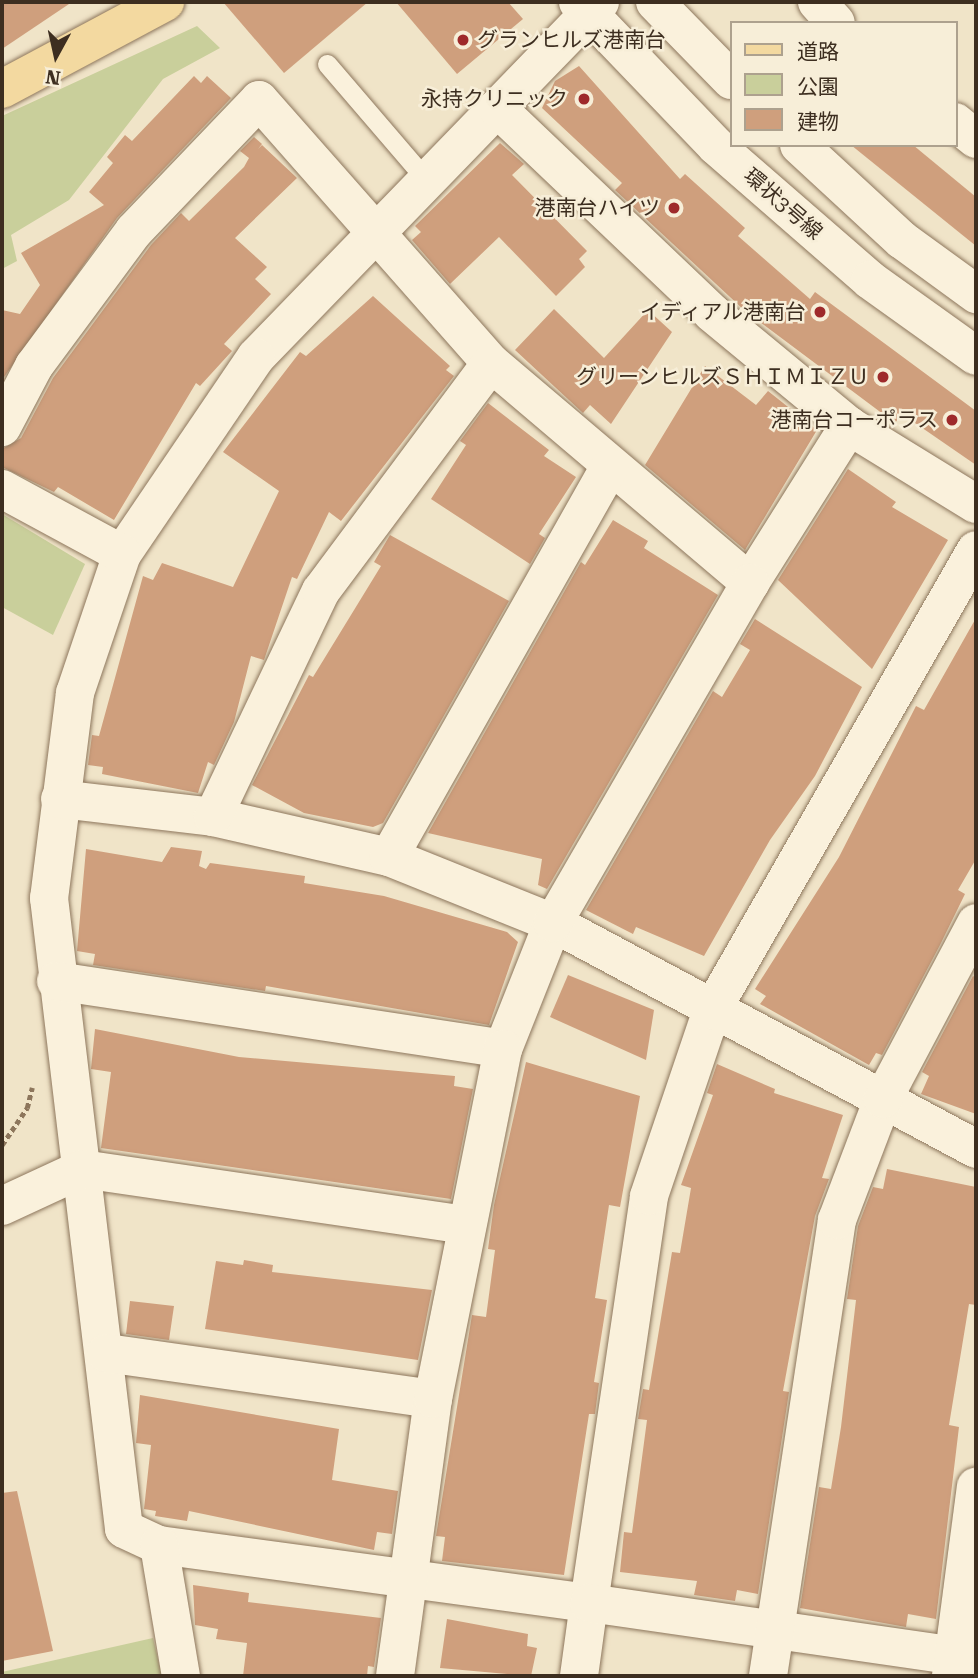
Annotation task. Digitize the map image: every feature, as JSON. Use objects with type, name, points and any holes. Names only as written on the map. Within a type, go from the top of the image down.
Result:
[{"type":"main road","points":[[2,89],[165,2]]},
{"type":"street","points":[[656,2],[730,79]]},
{"type":"street","points":[[817,2],[834,21]]},
{"type":"street","points":[[589,6],[428,183],[256,357],[122,554],[75,693],[50,898],[56,981],[106,1353],[124,1529],[159,1545],[589,1603],[960,1663],[976,1487]]},
{"type":"street","name":"環状3号線","points":[[589,6],[716,146],[870,280],[976,356]]},
{"type":"street","points":[[2,427],[34,366],[101,273],[259,100],[491,363],[609,468],[750,583]]},
{"type":"street","points":[[497,108],[712,313],[849,426],[976,504]]},
{"type":"street","points":[[957,124],[976,139]]},
{"type":"street","points":[[801,147],[902,240],[976,294]]},
{"type":"street","points":[[213,817],[321,591],[491,363]]},
{"type":"street","points":[[395,1676],[433,1399],[503,1049],[553,923],[750,583],[849,426]]},
{"type":"street","points":[[389,857],[609,468]]},
{"type":"street","points":[[2,489],[122,554]]},
{"type":"street","points":[[579,1676],[649,1196],[712,1010],[976,550]]},
{"type":"street","points":[[60,799],[213,817],[389,857],[553,923],[976,1149]]},
{"type":"street","points":[[768,1676],[837,1220],[883,1100],[974,930]]},
{"type":"street","points":[[56,981],[503,1049]]},
{"type":"street","points":[[2,1206],[82,1169],[466,1225]]},
{"type":"street","points":[[106,1353],[433,1399]]},
{"type":"street","points":[[159,1545],[181,1676]]},
{"type":"lane","points":[[327,64],[428,183]]},
{"type":"green space","points":[[197,26],[220,48],[163,79],[69,200],[11,235],[17,261],[2,269],[2,116]]},
{"type":"green space","points":[[2,514],[85,564],[53,635],[2,607]]},
{"type":"green space","points":[[153,1638],[162,1676],[2,1676],[2,1672]]},
{"type":"building","points":[[2,2],[72,2],[2,49]]},
{"type":"building","points":[[223,2],[368,2],[284,73]]},
{"type":"building","name":"グランヒルズ港南台","points":[[396,2],[508,2],[523,19],[457,74]]},
{"type":"building","points":[[579,66],[680,179],[685,174],[745,228],[738,236],[810,299],[815,292],[976,411],[976,465],[902,414],[895,423],[744,310],[615,190],[622,183],[542,108],[555,81]]},
{"type":"building","points":[[194,76],[201,83],[207,76],[231,98],[117,218],[2,380],[2,310],[20,314],[40,285],[21,253],[104,205],[89,192],[113,163],[107,157],[125,135],[132,141]]},
{"type":"building","points":[[254,137],[262,144],[258,149],[262,145],[297,178],[235,238],[267,267],[255,279],[271,294],[224,344],[232,351],[200,386],[196,383],[114,520],[58,487],[54,492],[2,467],[2,449],[21,438],[53,378],[151,245],[181,213],[189,221],[244,167],[249,158],[240,151]]},
{"type":"building","points":[[500,143],[524,164],[512,175],[587,251],[579,259],[585,267],[556,296],[499,237],[450,284],[412,240],[421,232],[415,226]]},
{"type":"building","points":[[853,147],[915,147],[976,197],[976,246]]},
{"type":"building","points":[[373,296],[450,366],[446,370],[454,376],[341,521],[329,512],[297,579],[292,577],[264,660],[251,656],[234,722],[214,765],[208,762],[198,793],[102,774],[103,767],[88,765],[92,735],[99,736],[143,576],[153,580],[162,563],[233,587],[279,491],[223,452],[300,352],[306,356]]},
{"type":"building","points":[[554,309],[604,358],[648,310],[672,332],[611,424],[590,405],[583,413],[515,350]]},
{"type":"building","points":[[705,366],[756,405],[768,391],[817,430],[745,550],[645,465]]},
{"type":"building","points":[[488,403],[549,450],[544,456],[576,477],[539,534],[545,538],[530,564],[431,499],[466,445],[460,441]]},
{"type":"building","points":[[848,469],[896,502],[892,507],[948,540],[872,669],[778,580]]},
{"type":"building","points":[[613,520],[648,541],[644,548],[718,595],[547,889],[538,885],[542,859],[428,833],[581,562],[585,565]]},
{"type":"building","points":[[390,535],[509,601],[383,823],[373,827],[304,813],[252,785],[309,675],[313,677],[381,566],[374,562]]},
{"type":"building","points":[[976,618],[976,859],[958,890],[965,894],[940,945],[882,1055],[876,1053],[869,1065],[760,1004],[766,996],[755,989],[839,857],[916,706],[924,710]]},
{"type":"building","points":[[755,619],[862,687],[815,776],[770,840],[704,956],[636,927],[633,934],[586,910],[713,691],[722,697],[750,650],[740,644]]},
{"type":"building","points":[[171,847],[202,851],[199,866],[206,869],[210,863],[305,876],[304,883],[384,896],[507,932],[518,942],[489,1025],[266,986],[265,991],[93,965],[95,954],[77,951],[86,849],[162,862]]},
{"type":"building","points":[[568,975],[654,1010],[646,1060],[550,1017]]},
{"type":"building","points":[[973,976],[976,978],[976,1114],[921,1094],[929,1076],[922,1072]]},
{"type":"building","points":[[95,1029],[239,1057],[455,1076],[454,1086],[473,1089],[451,1199],[101,1148],[111,1072],[91,1069]]},
{"type":"building","points":[[526,1062],[640,1096],[620,1207],[609,1205],[595,1298],[607,1300],[594,1382],[599,1383],[595,1414],[589,1414],[564,1575],[442,1561],[445,1537],[436,1536],[472,1315],[486,1317],[495,1250],[488,1249],[494,1205]]},
{"type":"building","points":[[717,1064],[775,1089],[774,1093],[843,1115],[822,1178],[829,1179],[815,1216],[783,1391],[789,1392],[758,1594],[737,1590],[735,1601],[694,1595],[697,1581],[620,1572],[624,1532],[632,1533],[647,1420],[638,1419],[643,1389],[649,1390],[672,1252],[680,1253],[691,1188],[681,1185],[713,1095],[707,1093]]},
{"type":"building","points":[[887,1169],[976,1187],[976,1305],[969,1304],[949,1425],[959,1427],[936,1619],[908,1614],[906,1627],[800,1608],[819,1487],[831,1489],[841,1427],[856,1300],[847,1299],[858,1226],[873,1187],[883,1189]]},
{"type":"building","points":[[244,1260],[273,1265],[272,1272],[432,1290],[418,1360],[205,1329],[216,1261],[243,1265]]},
{"type":"building","points":[[130,1301],[174,1306],[169,1340],[126,1334]]},
{"type":"building","points":[[140,1395],[339,1429],[332,1480],[398,1491],[392,1534],[377,1532],[374,1550],[189,1511],[187,1521],[155,1516],[156,1511],[144,1509],[151,1445],[136,1443]]},
{"type":"building","points":[[17,1491],[53,1651],[2,1661],[2,1493]]},
{"type":"building","points":[[193,1585],[249,1593],[248,1602],[381,1618],[374,1667],[368,1666],[367,1676],[243,1676],[247,1643],[216,1639],[218,1629],[195,1625]]},
{"type":"building","points":[[447,1619],[528,1634],[527,1646],[537,1648],[531,1676],[440,1668]]},
{"type":"place","name":"グランヒルズ港南台","points":[[463,40]]},
{"type":"place","name":"永持クリニック","points":[[584,99]]},
{"type":"place","name":"港南台ハイツ","points":[[674,208]]},
{"type":"place","name":"イディアル港南台","points":[[820,312]]},
{"type":"place","name":"グリーンヒルズＳＨＩＭＩＺＵ","points":[[883,377]]},
{"type":"place","name":"港南台コーポラス","points":[[952,420]]}]
